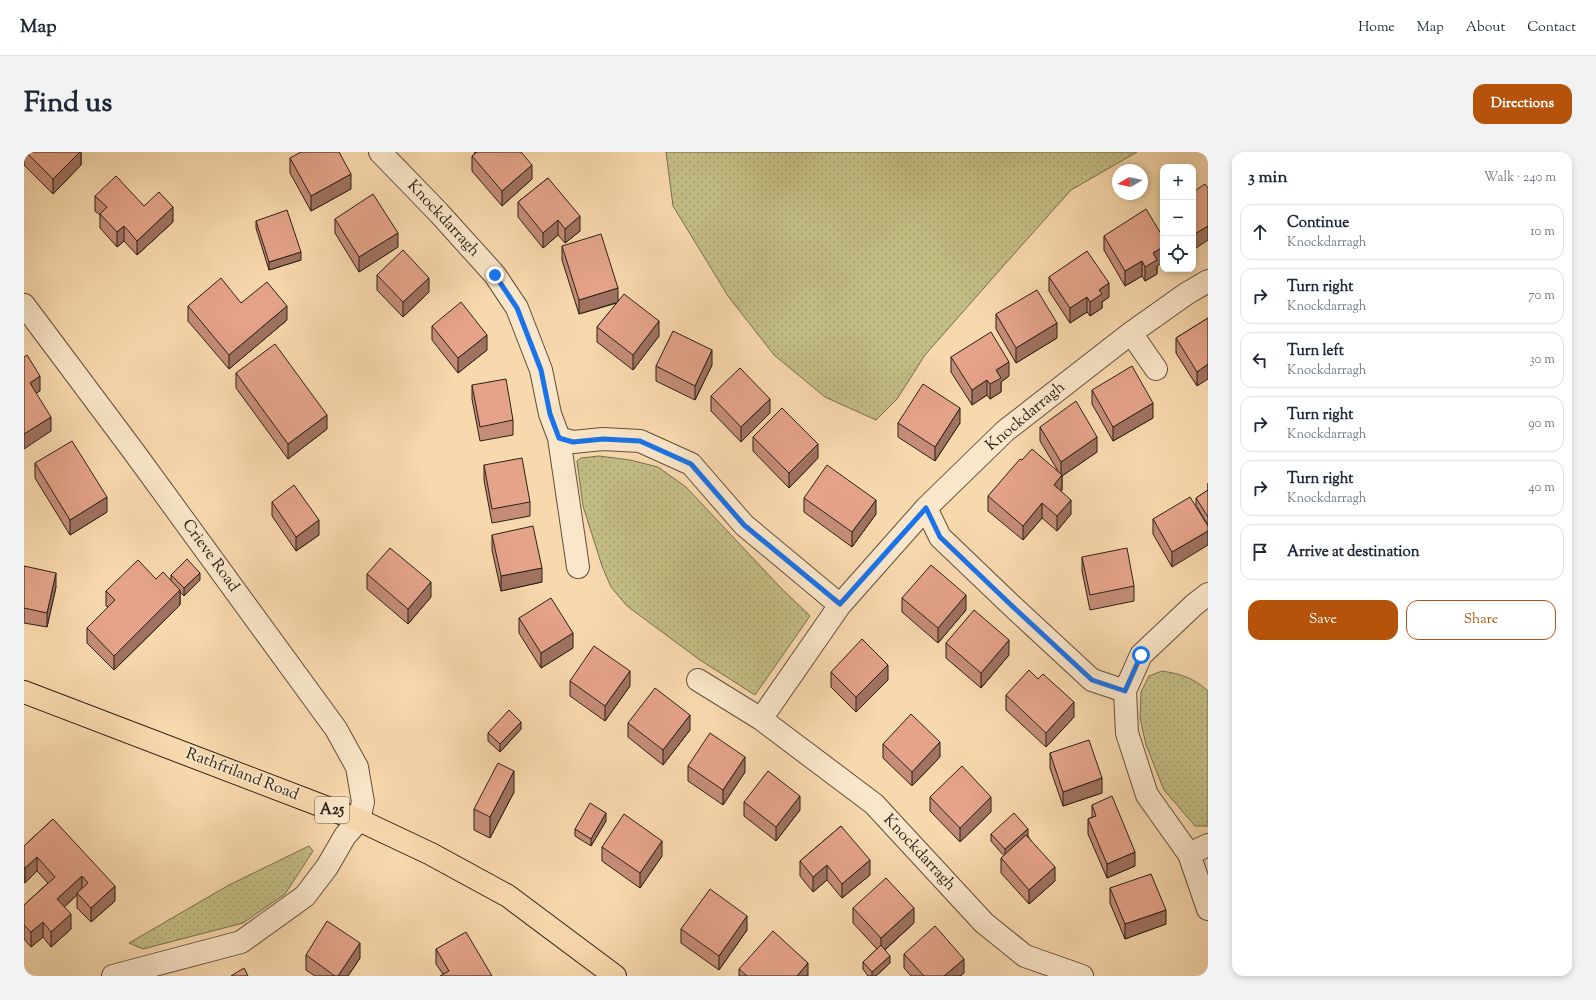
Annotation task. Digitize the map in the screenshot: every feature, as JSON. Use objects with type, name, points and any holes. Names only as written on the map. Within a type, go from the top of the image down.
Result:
[{"type":"main road","name":"Rathfriland Road","points":[[24,692],[359,820],[432,854],[508,896],[615,976]]},
{"type":"street","name":"Knockdarragh","points":[[380,152],[439,213],[495,275],[517,308],[541,370],[550,414],[559,438],[578,568]]},
{"type":"street","name":"Knockdarragh","points":[[761,719],[840,604],[926,508],[1005,431],[1131,333],[1186,294],[1208,281]]},
{"type":"street","name":"Crieve Road","points":[[24,305],[128,443],[336,729],[357,767],[363,802],[359,820]]},
{"type":"street","points":[[1131,333],[1156,368]]},
{"type":"street","points":[[559,438],[573,442],[603,439],[640,441],[691,464],[744,525],[840,604]]},
{"type":"street","points":[[926,508],[940,537],[1080,669],[1092,680],[1125,691]]},
{"type":"street","points":[[1208,594],[1194,604],[1141,655],[1125,691],[1127,732],[1147,795],[1199,850],[1208,909]]},
{"type":"street","name":"Knockdarragh","points":[[698,680],[761,719],[874,804],[984,923],[1025,956],[1082,976]]},
{"type":"street","points":[[113,976],[241,942],[305,896],[327,867],[345,836],[359,820]]},
{"type":"shaded area","points":[[666,152],[1137,152],[1116,164],[1112,164],[1112,166],[1071,190],[925,355],[897,399],[876,420],[825,397],[774,355],[728,296],[673,206]]},
{"type":"shaded area","points":[[599,456],[630,460],[658,467],[686,487],[780,587],[810,616],[755,695],[700,660],[627,606],[611,587],[602,566],[583,506],[577,461],[581,458]]},
{"type":"shaded area","points":[[1162,671],[1187,677],[1208,691],[1208,826],[1195,826],[1164,790],[1146,745],[1140,718],[1141,692],[1149,676]]},
{"type":"shaded area","points":[[309,846],[313,851],[285,894],[243,923],[143,949],[129,943],[229,885]]},
{"type":"building","points":[[26,152],[80,152],[53,179]]},
{"type":"building","points":[[301,152],[339,152],[351,174],[311,196],[290,158]]},
{"type":"building","points":[[477,152],[521,152],[532,165],[502,191],[472,156]]},
{"type":"building","points":[[116,176],[144,206],[159,192],[173,207],[137,241],[124,226],[117,232],[100,214],[107,207],[95,196]]},
{"type":"building","points":[[548,178],[580,216],[565,229],[558,220],[543,233],[518,202]]},
{"type":"building","points":[[1205,184],[1208,188],[1208,226],[1196,233],[1196,200],[1196,190]]},
{"type":"building","points":[[373,194],[398,233],[359,257],[335,219]]},
{"type":"building","points":[[1146,209],[1160,232],[1160,249],[1153,253],[1157,260],[1145,267],[1142,261],[1125,271],[1104,236]]},
{"type":"building","points":[[287,210],[301,252],[269,262],[256,221]]},
{"type":"building","points":[[601,234],[618,288],[579,300],[562,246]]},
{"type":"building","points":[[403,250],[429,278],[403,302],[377,275]]},
{"type":"building","points":[[1087,251],[1109,283],[1099,290],[1102,294],[1090,302],[1087,297],[1070,308],[1049,277]]},
{"type":"building","points":[[221,278],[241,303],[267,282],[287,306],[229,355],[188,306]]},
{"type":"building","points":[[1037,290],[1057,323],[1016,348],[996,314]]},
{"type":"building","points":[[624,294],[659,321],[633,355],[597,327]]},
{"type":"building","points":[[461,302],[487,335],[458,358],[432,326]]},
{"type":"building","points":[[1208,318],[1208,364],[1197,372],[1176,338]]},
{"type":"building","points":[[673,331],[712,350],[695,386],[656,366]]},
{"type":"building","points":[[991,332],[1009,362],[996,370],[1001,378],[990,384],[987,380],[972,390],[951,357]]},
{"type":"building","points":[[275,344],[327,415],[288,444],[236,373]]},
{"type":"building","points":[[27,355],[40,376],[30,383],[51,417],[24,434],[24,357]]},
{"type":"building","points":[[1132,366],[1153,403],[1113,427],[1092,390]]},
{"type":"building","points":[[740,368],[770,399],[741,427],[711,396]]},
{"type":"building","points":[[506,379],[513,420],[480,427],[472,385]]},
{"type":"building","points":[[923,384],[960,408],[935,447],[898,423]]},
{"type":"building","points":[[1076,401],[1097,437],[1061,462],[1040,427]]},
{"type":"building","points":[[782,408],[818,444],[789,473],[753,437]]},
{"type":"building","points":[[72,441],[107,497],[70,520],[35,463]]},
{"type":"building","points":[[1032,449],[1062,475],[1054,485],[1071,500],[1057,516],[1042,503],[1023,526],[988,496],[1020,459],[1022,460]]},
{"type":"building","points":[[522,458],[530,502],[492,509],[484,465]]},
{"type":"building","points":[[827,465],[876,500],[852,532],[804,498]]},
{"type":"building","points":[[294,485],[319,520],[296,537],[272,502]]},
{"type":"building","points":[[1208,490],[1208,517],[1196,498]]},
{"type":"building","points":[[1190,497],[1208,526],[1208,531],[1172,552],[1153,519]]},
{"type":"building","points":[[533,526],[542,568],[501,576],[492,535]]},
{"type":"building","points":[[390,548],[431,582],[408,609],[367,574]]},
{"type":"building","points":[[1127,548],[1134,586],[1090,595],[1082,557]]},
{"type":"building","points":[[187,559],[200,573],[184,588],[171,575]]},
{"type":"building","points":[[138,560],[156,579],[163,572],[180,590],[114,656],[87,628],[115,600],[106,591]]},
{"type":"building","points":[[931,565],[966,595],[938,628],[902,598]]},
{"type":"building","points":[[24,566],[56,573],[47,613],[24,608]]},
{"type":"building","points":[[551,598],[573,633],[541,653],[519,618]]},
{"type":"building","points":[[974,610],[1009,640],[981,673],[946,643]]},
{"type":"building","points":[[862,639],[888,665],[856,697],[831,672]]},
{"type":"building","points":[[594,646],[630,671],[605,706],[570,681]]},
{"type":"building","points":[[1029,670],[1038,679],[1043,674],[1074,702],[1046,733],[1006,695]]},
{"type":"building","points":[[655,688],[690,715],[663,750],[628,723]]},
{"type":"building","points":[[509,710],[521,722],[500,744],[488,733]]},
{"type":"building","points":[[911,714],[940,742],[912,772],[883,744]]},
{"type":"building","points":[[710,733],[745,757],[723,790],[688,766]]},
{"type":"building","points":[[1089,740],[1102,778],[1063,792],[1050,753]]},
{"type":"building","points":[[498,763],[514,771],[490,817],[474,809]]},
{"type":"building","points":[[962,766],[991,797],[960,828],[930,797]]},
{"type":"building","points":[[768,771],[800,796],[776,827],[744,802]]},
{"type":"building","points":[[1112,796],[1135,852],[1107,864],[1088,819],[1096,816],[1092,805]]},
{"type":"building","points":[[590,803],[606,813],[591,839],[575,829]]},
{"type":"building","points":[[1014,813],[1028,829],[1005,849],[991,834]]},
{"type":"building","points":[[624,814],[662,841],[640,873],[602,847]]},
{"type":"building","points":[[53,819],[115,886],[91,908],[77,893],[88,883],[82,876],[57,899],[71,914],[51,932],[43,922],[31,932],[24,925],[24,905],[55,877],[37,857],[25,868],[24,867],[24,846]]},
{"type":"building","points":[[841,826],[870,860],[842,884],[827,865],[813,877],[800,861]]},
{"type":"building","points":[[1026,835],[1055,867],[1029,890],[1001,858]]},
{"type":"building","points":[[1151,874],[1166,910],[1125,924],[1110,888]]},
{"type":"building","points":[[886,878],[914,908],[881,938],[853,908]]},
{"type":"building","points":[[710,889],[747,916],[719,956],[681,929]]},
{"type":"building","points":[[327,921],[360,943],[338,976],[335,976],[306,955]]},
{"type":"building","points":[[935,926],[964,959],[944,976],[924,976],[904,954]]},
{"type":"building","points":[[773,931],[808,963],[797,976],[747,976],[739,969]]},
{"type":"building","points":[[466,932],[492,976],[440,976],[449,971],[436,949]]},
{"type":"building","points":[[881,945],[890,956],[872,972],[863,962]]},
{"type":"building","points":[[244,968],[248,976],[231,976]]},
{"type":"route","points":[[495,275],[517,308],[541,370],[550,414],[559,438],[573,442],[603,439],[640,441],[691,464],[744,525],[840,604],[926,508],[940,537],[1092,680],[1125,691],[1141,655]]}]
